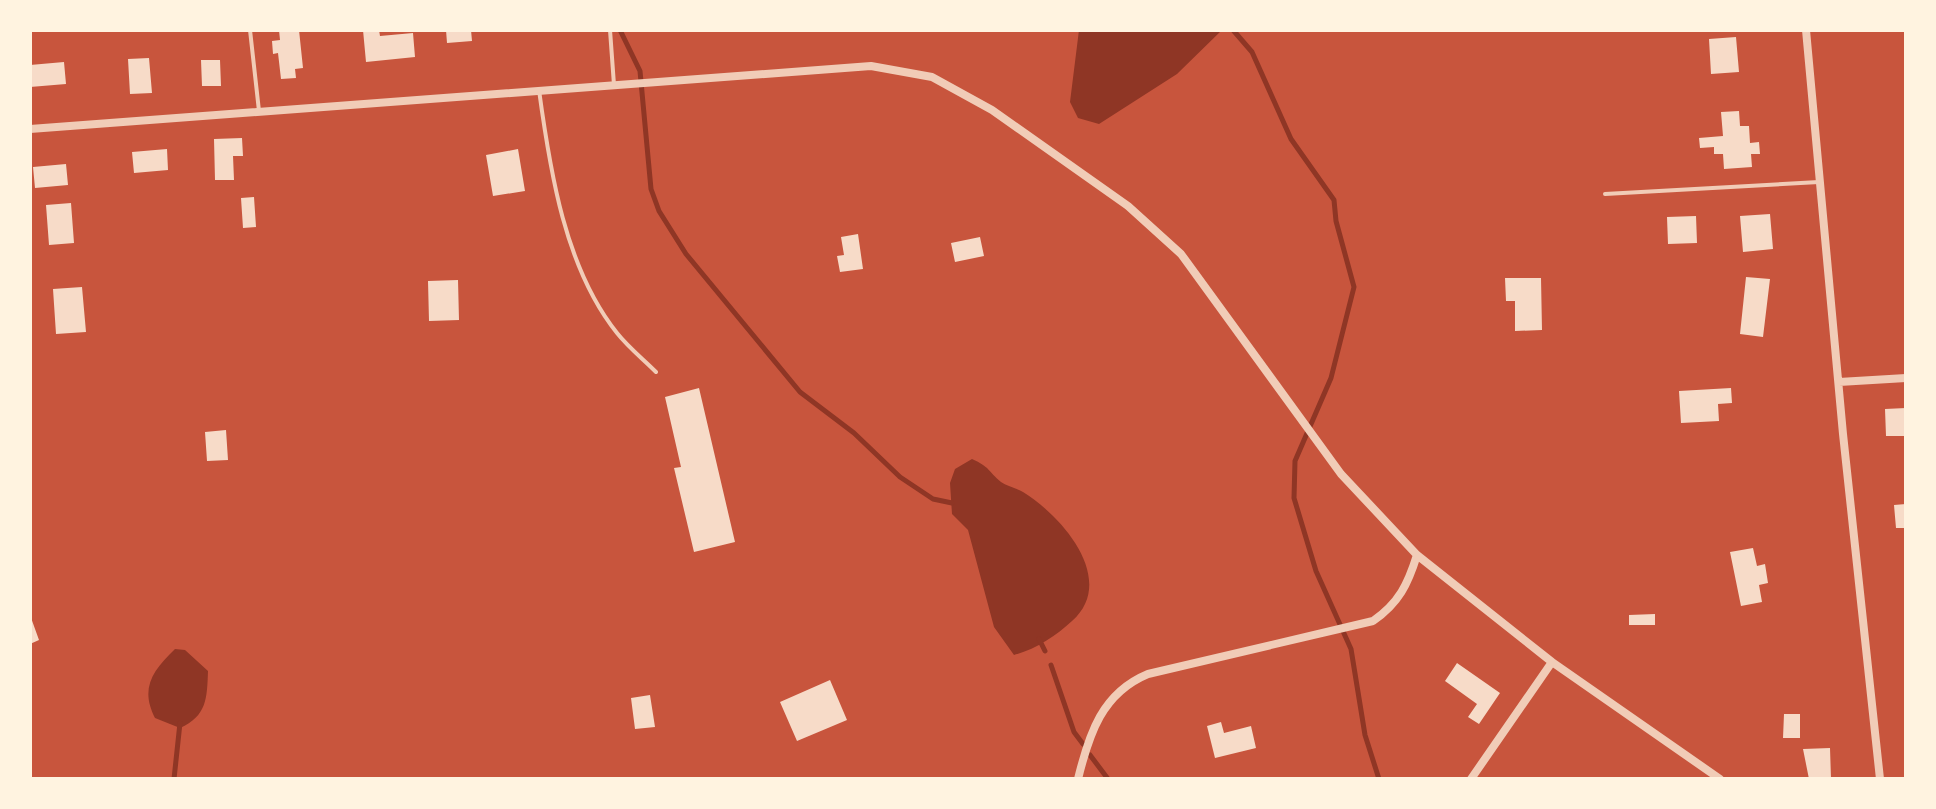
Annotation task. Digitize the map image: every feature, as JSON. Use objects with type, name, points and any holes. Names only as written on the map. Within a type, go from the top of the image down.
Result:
[{"type":"street","points":[[1806,30],[1880,779]]},
{"type":"street","points":[[30,129],[871,66],[932,77],[992,110],[1101,186],[1181,254],[1341,474],[1417,555],[1552,662],[1720,779]]},
{"type":"street","points":[[1839,382],[1906,378]]},
{"type":"street","points":[[1078,779],[1101,712],[1120,689],[1163,670],[1373,621],[1386,612],[1406,589],[1417,555]]},
{"type":"street","points":[[1471,779],[1505,735],[1552,662]]},
{"type":"lane","points":[[250,30],[259,111]]},
{"type":"lane","points":[[610,30],[614,85]]},
{"type":"lane","points":[[539,90],[545,136],[585,283],[618,335],[656,372]]},
{"type":"lane","points":[[1605,194],[1819,182]]},
{"type":"shaded area","points":[[1079,30],[1222,30],[1177,74],[1099,124],[1078,118],[1070,102]]},
{"type":"shaded area","points":[[972,459],[986,467],[1001,482],[1023,492],[1054,517],[1079,550],[1087,568],[1089,587],[1085,605],[1072,621],[1045,641],[1014,655],[994,627],[968,530],[952,514],[950,483],[955,469]]},
{"type":"shaded area","points":[[175,649],[185,650],[208,671],[204,705],[196,718],[180,728],[155,718],[149,698],[155,673]]},
{"type":"building","points":[[279,30],[299,30],[303,68],[295,69],[296,78],[281,79],[278,53],[273,54],[272,41],[280,40]]},
{"type":"building","points":[[363,30],[379,30],[380,36],[413,33],[415,57],[366,62]]},
{"type":"building","points":[[446,30],[471,30],[472,41],[447,43]]},
{"type":"building","points":[[1736,37],[1739,72],[1711,74],[1709,39]]},
{"type":"building","points":[[149,58],[152,93],[130,94],[128,59]]},
{"type":"building","points":[[201,60],[220,60],[221,86],[202,86]]},
{"type":"building","points":[[64,62],[66,84],[30,87],[30,65]]},
{"type":"building","points":[[1739,111],[1740,126],[1749,126],[1750,143],[1759,142],[1760,154],[1751,154],[1752,167],[1724,169],[1723,154],[1714,154],[1714,147],[1700,148],[1699,138],[1723,136],[1721,112]]},
{"type":"building","points":[[242,138],[243,156],[233,156],[234,180],[215,180],[214,139]]},
{"type":"building","points":[[167,149],[168,170],[134,173],[132,152]]},
{"type":"building","points":[[518,149],[525,191],[493,196],[486,155]]},
{"type":"building","points":[[66,164],[68,185],[35,188],[33,167]]},
{"type":"building","points":[[254,197],[256,227],[243,228],[241,198]]},
{"type":"building","points":[[71,203],[74,243],[49,245],[46,205]]},
{"type":"building","points":[[1770,214],[1773,249],[1743,252],[1740,216]]},
{"type":"building","points":[[1696,216],[1697,243],[1668,244],[1667,217]]},
{"type":"building","points":[[858,234],[863,269],[840,272],[837,256],[844,255],[841,237]]},
{"type":"building","points":[[980,237],[984,256],[955,262],[951,243]]},
{"type":"building","points":[[1746,277],[1770,279],[1763,337],[1740,334]]},
{"type":"building","points":[[1505,278],[1541,278],[1542,330],[1515,331],[1515,301],[1506,301]]},
{"type":"building","points":[[458,280],[459,320],[429,321],[428,281]]},
{"type":"building","points":[[82,287],[86,332],[56,334],[53,289]]},
{"type":"building","points":[[699,388],[735,542],[694,552],[674,468],[681,467],[665,397]]},
{"type":"building","points":[[1731,388],[1732,403],[1718,404],[1719,421],[1681,423],[1679,391]]},
{"type":"building","points":[[1906,408],[1906,436],[1886,436],[1885,409]]},
{"type":"building","points":[[226,430],[228,460],[207,461],[205,432]]},
{"type":"building","points":[[1906,504],[1906,528],[1896,528],[1894,505]]},
{"type":"building","points":[[1753,548],[1757,566],[1765,564],[1768,583],[1759,585],[1762,602],[1741,606],[1730,552]]},
{"type":"building","points":[[1655,614],[1655,625],[1629,625],[1629,615]]},
{"type":"building","points":[[30,615],[39,640],[30,644]]},
{"type":"building","points":[[1457,663],[1500,693],[1479,724],[1468,717],[1477,704],[1445,681]]},
{"type":"building","points":[[830,680],[847,720],[797,741],[780,702]]},
{"type":"building","points":[[650,695],[655,727],[635,729],[631,698]]},
{"type":"building","points":[[1784,714],[1800,714],[1800,738],[1783,738]]},
{"type":"building","points":[[1221,722],[1224,733],[1251,726],[1256,748],[1215,758],[1207,726]]},
{"type":"building","points":[[1830,748],[1831,779],[1809,779],[1803,749]]},
{"type":"waterway","points":[[620,30],[640,71],[651,189],[659,211],[686,254],[800,392],[854,433],[900,477],[933,499],[952,503]]},
{"type":"waterway","points":[[1233,30],[1252,52],[1291,139],[1334,200],[1336,221],[1354,287],[1331,378],[1295,461],[1294,498],[1316,571],[1351,649],[1365,735],[1379,779]]},
{"type":"waterway","points":[[1039,639],[1045,651]]},
{"type":"waterway","points":[[1051,665],[1074,732],[1083,744]]},
{"type":"waterway","points":[[174,779],[180,723]]},
{"type":"waterway","points":[[1090,755],[1108,779]]}]
